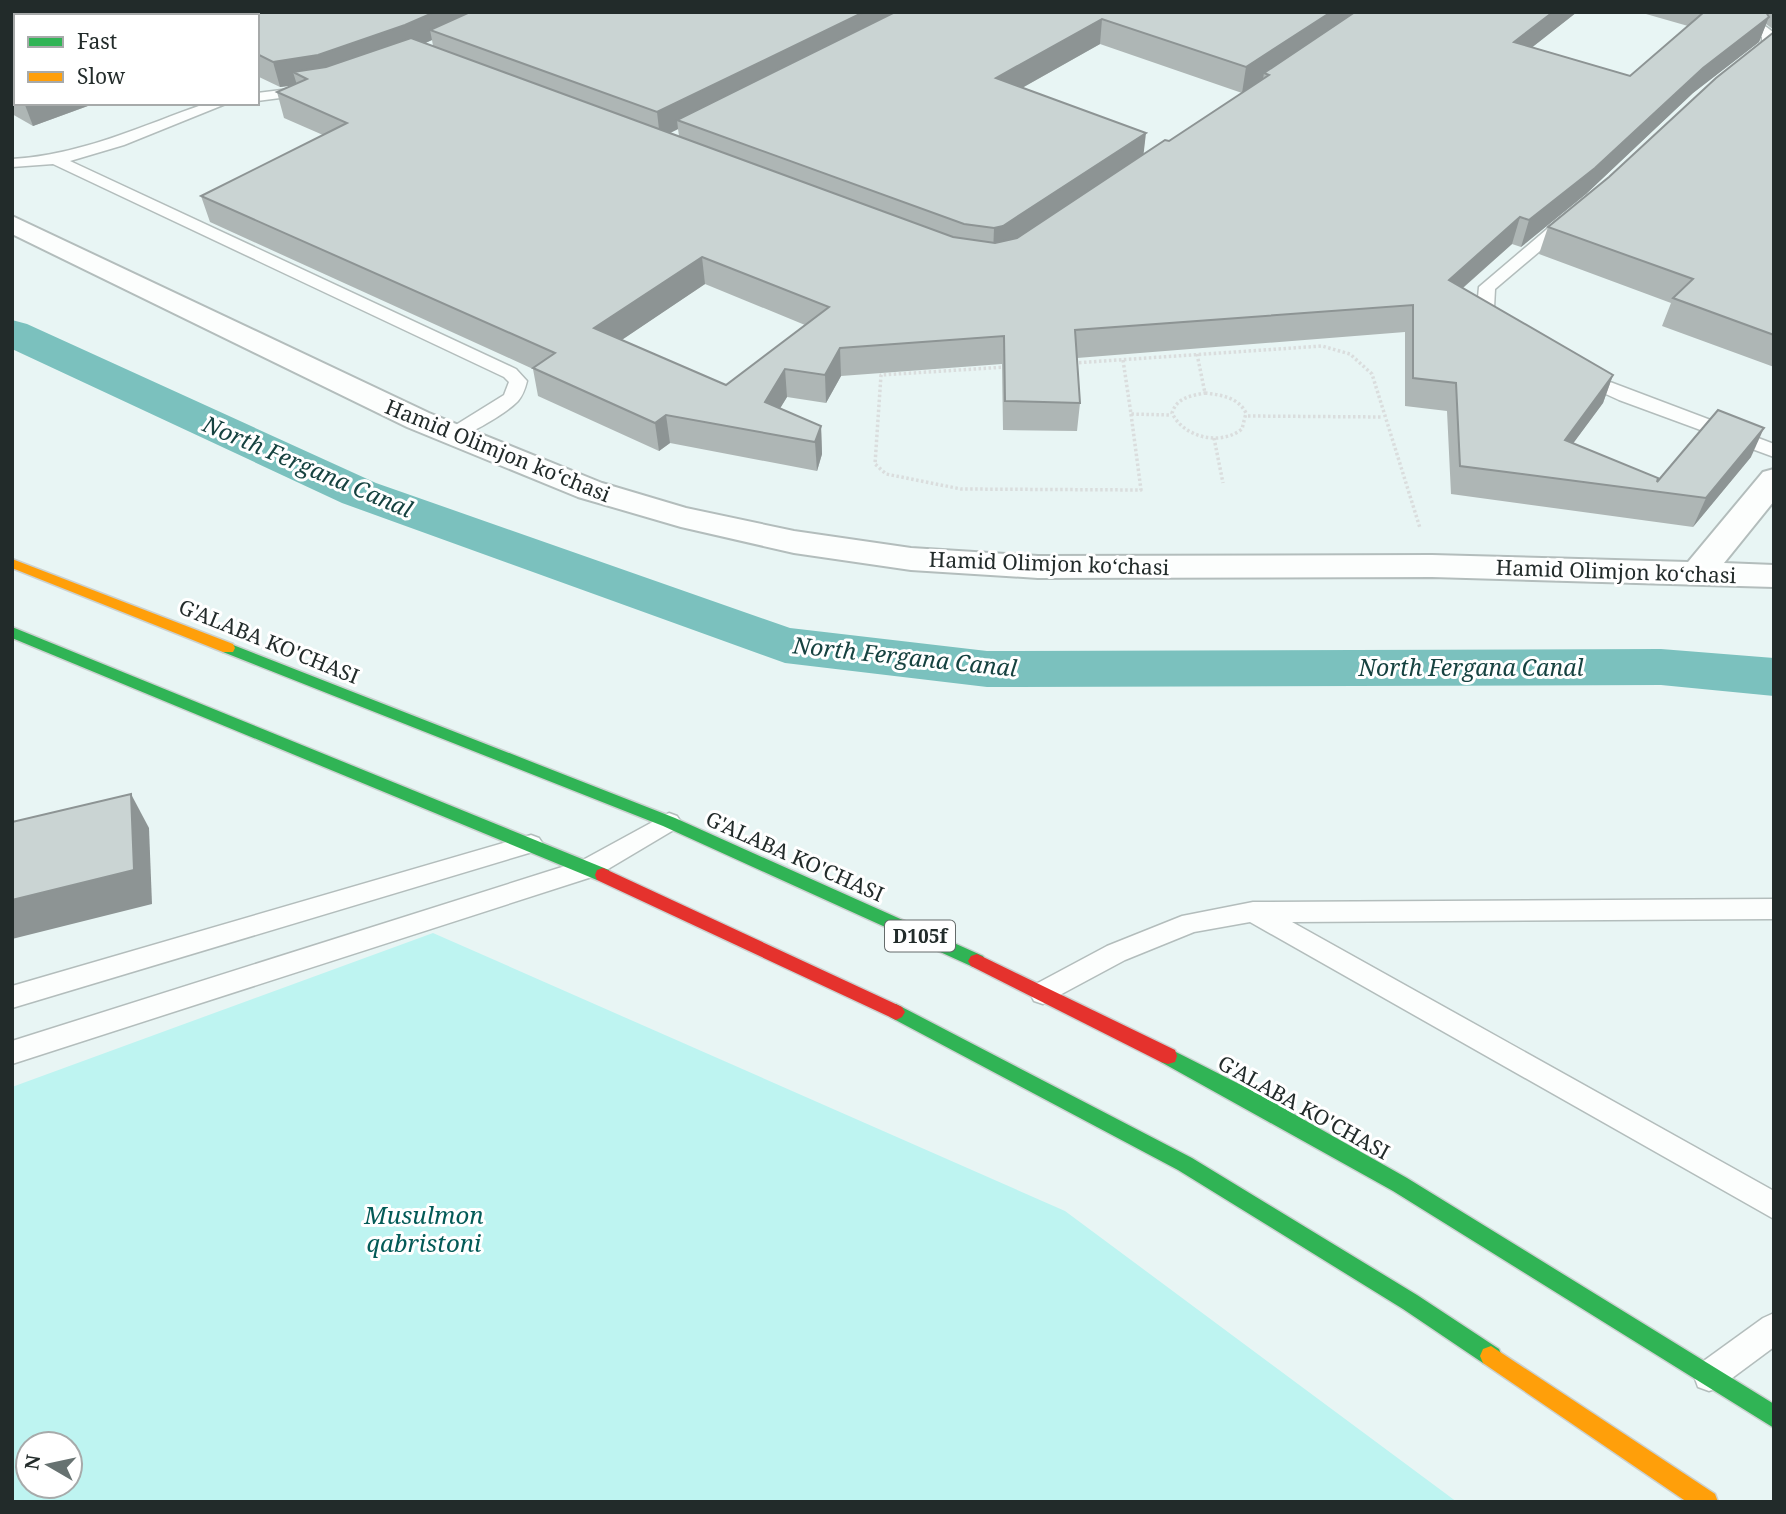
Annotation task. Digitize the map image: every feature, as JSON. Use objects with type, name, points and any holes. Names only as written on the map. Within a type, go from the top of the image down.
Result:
[{"type":"main road","name":"G'ALABA KO'CHASI","points":[[12,563],[669,822],[1043,993],[1232,1089],[1431,1203],[1774,1417]]},
{"type":"main road","points":[[12,632],[589,868],[910,1019],[1185,1164],[1410,1301],[1707,1502]]},
{"type":"street","name":"Hamid Olimjon koʻchasi","points":[[12,224],[453,435],[590,490],[681,517],[794,542],[911,559],[1038,568],[1432,566],[1774,576]]},
{"type":"street","points":[[1698,573],[1774,479]]},
{"type":"lane","points":[[1730,13],[1760,28],[1769,36],[1768,44],[1739,67]]},
{"type":"lane","points":[[259,97],[317,89]]},
{"type":"lane","points":[[12,163],[56,160],[107,148],[216,105]]},
{"type":"lane","points":[[56,160],[331,287],[510,373],[518,381],[510,399],[453,435]]},
{"type":"lane","points":[[1509,332],[1487,313],[1482,299],[1487,288],[1582,208]]},
{"type":"lane","points":[[1563,365],[1625,396],[1774,451]]},
{"type":"lane","points":[[12,1053],[589,868],[669,822]]},
{"type":"lane","points":[[12,996],[531,844]]},
{"type":"lane","points":[[1043,993],[1116,953],[1191,923],[1253,912],[1774,909]]},
{"type":"lane","points":[[1253,912],[1774,1206]]},
{"type":"lane","points":[[1719,1382],[1774,1328]]},
{"type":"lane","points":[[1719,1382],[1774,1385]]},
{"type":"path","points":[[1070,363],[1322,346],[1342,349],[1357,356],[1372,374],[1383,417],[1432,566]]},
{"type":"path","points":[[1197,354],[1205,393]]},
{"type":"path","points":[[1016,367],[881,375],[875,464],[886,474],[961,489],[1141,490],[1124,360]]},
{"type":"path","points":[[1205,393],[1234,399],[1244,407],[1248,415],[1247,424],[1240,431],[1214,438],[1185,431],[1175,423],[1171,415],[1172,406],[1179,399],[1205,393]]},
{"type":"path","points":[[1131,414],[1171,415]]},
{"type":"path","points":[[1248,415],[1383,417]]},
{"type":"path","points":[[1214,438],[1223,483]]},
{"type":"green space","name":"Musulmon qabristoni","points":[[433,933],[1065,1211],[1457,1502],[12,1502],[12,1087]]},
{"type":"building","points":[[172,12],[435,12],[318,55],[273,62],[259,55],[259,14]]},
{"type":"building","points":[[470,12],[864,12],[657,112],[430,30]]},
{"type":"building","points":[[895,12],[1331,12],[1246,67],[1102,19],[996,78],[1146,133],[1003,226],[994,228],[964,224],[677,120]]},
{"type":"building","points":[[1355,12],[1553,12],[1514,42],[1630,76],[1704,12],[1766,12],[1769,17],[1703,68],[1595,168],[1529,220],[1520,217],[1449,280],[1613,375],[1565,440],[1658,478],[1657,482],[1718,410],[1764,428],[1706,498],[1460,466],[1456,383],[1413,378],[1413,305],[1075,330],[1080,403],[1005,401],[1004,336],[840,348],[825,375],[785,369],[765,402],[821,426],[815,442],[666,415],[655,423],[533,368],[555,353],[201,196],[347,123],[277,92],[307,79],[293,72],[326,67],[411,38],[953,237],[995,243],[1017,238],[1269,75],[1264,73]],"holes":[[[702,257],[829,307],[726,385],[594,328]]]},
{"type":"building","points":[[1774,32],[1774,335],[1673,298],[1693,279],[1548,227],[1609,177],[1716,78]]},
{"type":"building","points":[[14,64],[14,99],[12,98]]},
{"type":"building","points":[[131,794],[134,870],[12,900],[12,822]]},
{"type":"waterway","name":"North Fergana Canal","points":[[12,333],[359,493],[785,645],[987,669],[1661,667],[1774,677]]},
{"type":"traffic: fast","points":[[12,632],[603,875]]},
{"type":"traffic: fast","points":[[228,648],[669,822],[977,961]]},
{"type":"traffic: fast","points":[[896,1012],[1185,1164],[1410,1302],[1491,1356]]},
{"type":"traffic: fast","points":[[1168,1056],[1400,1184],[1774,1417]]},
{"type":"traffic: slow","points":[[12,563],[228,648]]},
{"type":"traffic: slow","points":[[1491,1356],[1707,1502]]},
{"type":"traffic: jam","points":[[63,14],[68,12]]},
{"type":"traffic: jam","points":[[603,875],[896,1012]]},
{"type":"traffic: jam","points":[[977,961],[1168,1056]]}]
